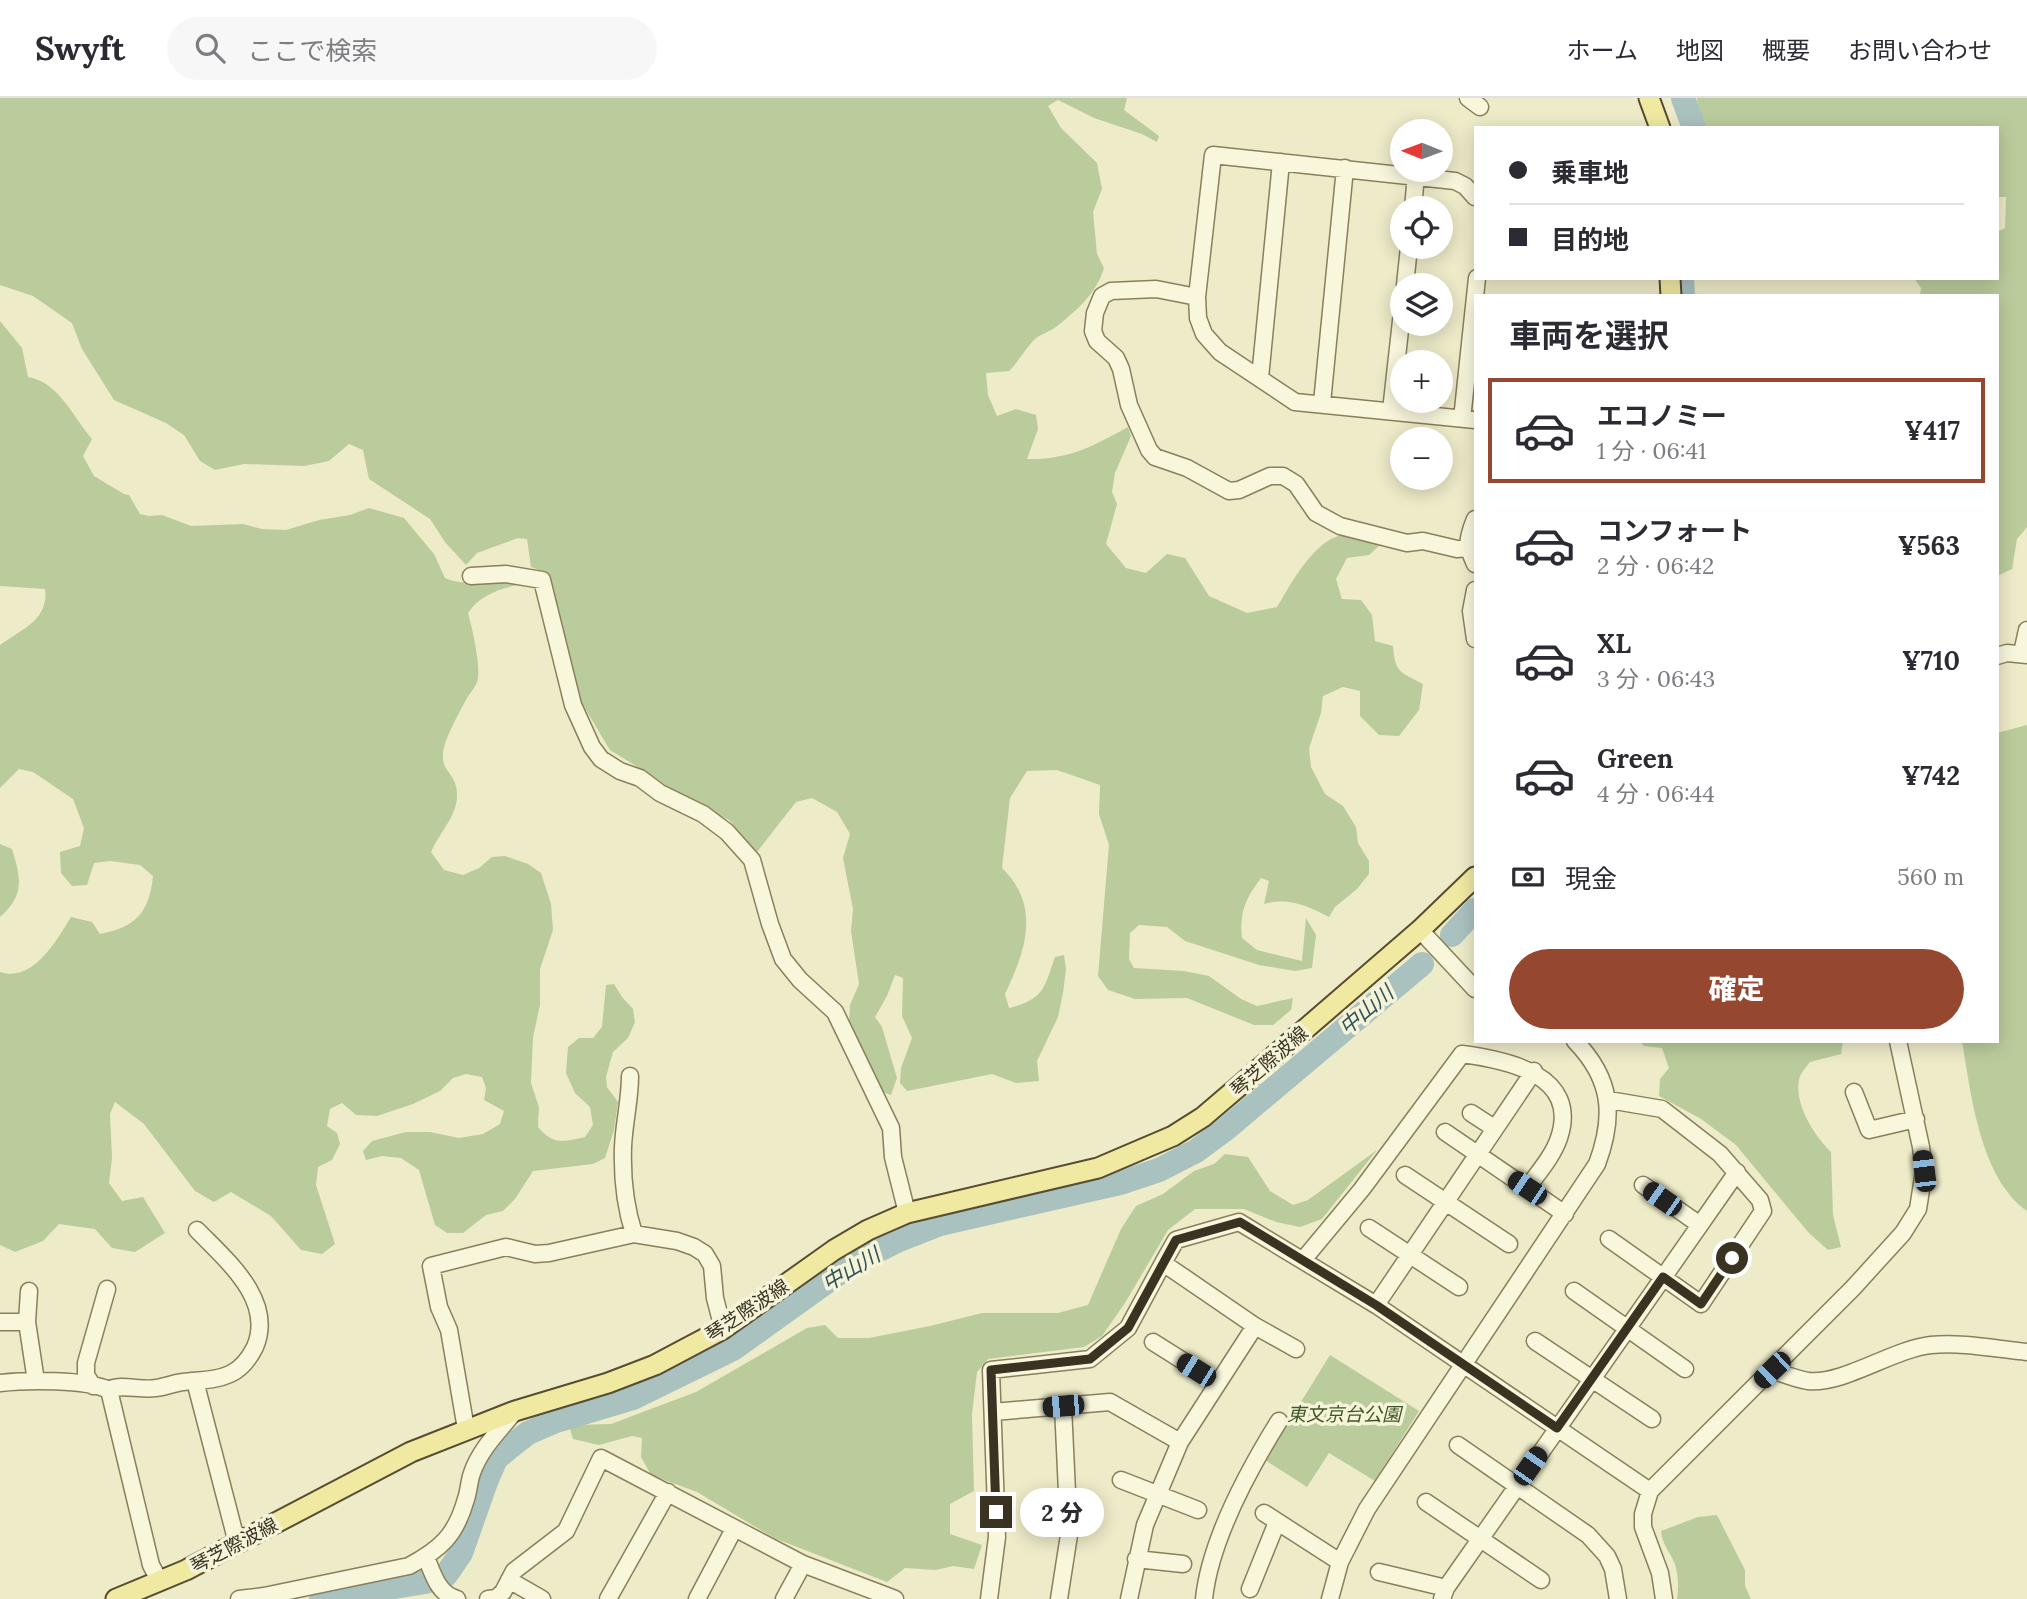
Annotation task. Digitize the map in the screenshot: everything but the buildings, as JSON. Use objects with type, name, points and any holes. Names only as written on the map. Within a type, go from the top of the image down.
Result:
[{"type":"main road","points":[[1649,98],[1659,126]]},
{"type":"main road","name":"琴芝際波線","points":[[117,1599],[160,1582],[237,1544],[411,1452],[515,1411],[608,1383],[655,1365],[723,1329],[834,1250],[868,1230],[907,1213],[1098,1168],[1173,1136],[1203,1117],[1420,930],[1474,878]]},
{"type":"street","points":[[1390,172],[1213,155],[1197,297],[1198,318],[1204,334],[1220,352],[1296,402],[1390,411]]},
{"type":"street","points":[[1260,378],[1281,162]]},
{"type":"street","points":[[1322,403],[1345,168]]},
{"type":"street","points":[[1453,181],[1465,186],[1474,196]]},
{"type":"street","points":[[1197,297],[1156,289],[1111,291],[1102,296],[1095,313],[1093,331],[1097,341],[1116,358],[1129,405],[1149,450],[1155,457],[1187,468],[1229,491],[1239,490],[1270,476],[1283,476],[1296,484],[1316,513],[1333,523],[1407,543],[1423,541],[1457,549],[1468,548]]},
{"type":"street","points":[[1410,413],[1469,419],[1474,331]]},
{"type":"street","points":[[1474,522],[1469,534],[1468,548],[1474,562]]},
{"type":"street","points":[[471,576],[506,574],[542,580],[573,705],[592,747],[601,759],[703,814],[727,832],[752,860],[769,924],[783,959],[800,980],[835,1012],[891,1128],[892,1157],[907,1213]]},
{"type":"street","points":[[1474,595],[1471,611],[1474,632]]},
{"type":"street","points":[[1999,656],[2025,654],[2027,630]]},
{"type":"street","points":[[1420,930],[1474,988]]},
{"type":"street","points":[[1330,1599],[1340,1562],[1367,1510],[1597,1164],[1608,1128],[1609,1100],[1594,1066],[1577,1043]]},
{"type":"street","points":[[1664,1599],[1661,1573],[1643,1527],[1643,1514],[1650,1491],[1687,1451],[1853,1288],[1903,1233],[1918,1209],[1924,1171],[1916,1119],[1898,1043]]},
{"type":"street","points":[[1303,1260],[1362,1189],[1462,1054],[1480,1056],[1534,1072],[1547,1081],[1556,1093],[1560,1103],[1561,1127],[1555,1148],[1527,1188]]},
{"type":"street","points":[[1376,1305],[1534,1072]]},
{"type":"street","points":[[630,1076],[623,1147],[627,1212],[634,1234]]},
{"type":"street","points":[[1854,1092],[1869,1129],[1916,1119]]},
{"type":"street","points":[[1609,1100],[1662,1109],[1720,1154],[1760,1200],[1763,1211],[1701,1304],[1609,1239]]},
{"type":"street","points":[[1471,1113],[1494,1128]]},
{"type":"street","points":[[1445,1132],[1565,1214]]},
{"type":"street","points":[[1379,1572],[1444,1593],[1737,1172]]},
{"type":"street","points":[[1405,1175],[1509,1244]]},
{"type":"street","points":[[1643,1185],[1700,1225]]},
{"type":"street","points":[[989,1599],[997,1537],[991,1370],[1090,1359],[1128,1328],[1176,1240],[1240,1222],[1376,1305],[1650,1491]]},
{"type":"street","points":[[1369,1228],[1459,1287]]},
{"type":"street","points":[[0,1383],[36,1381],[101,1388],[157,1388],[220,1378],[234,1373],[254,1350],[261,1320],[251,1292],[197,1230]]},
{"type":"street","points":[[466,1429],[449,1330],[439,1307],[431,1266],[506,1247],[535,1254],[549,1253],[634,1234],[677,1241],[705,1254],[712,1265],[715,1298],[723,1329]]},
{"type":"street","points":[[1163,1263],[1255,1326],[1296,1349]]},
{"type":"street","points":[[107,1289],[86,1363],[86,1375],[101,1388],[152,1564],[160,1582]]},
{"type":"street","points":[[29,1291],[27,1322],[36,1381]]},
{"type":"street","points":[[1574,1291],[1685,1369]]},
{"type":"street","points":[[0,1322],[27,1322]]},
{"type":"street","points":[[1129,1599],[1145,1525],[1180,1442],[1255,1326]]},
{"type":"street","points":[[1535,1341],[1652,1419]]},
{"type":"street","points":[[1153,1342],[1218,1383]]},
{"type":"street","points":[[1772,1370],[1810,1381],[1824,1380],[1931,1345],[1977,1346],[2027,1352]]},
{"type":"street","points":[[195,1381],[237,1544]]},
{"type":"street","points":[[993,1412],[1110,1402],[1180,1442]]},
{"type":"street","points":[[1059,1599],[1069,1535],[1063,1406]]},
{"type":"street","points":[[239,1599],[429,1563],[452,1534],[461,1516],[472,1472],[480,1456],[515,1411]]},
{"type":"street","points":[[1204,1599],[1216,1550],[1234,1504],[1252,1465],[1279,1421]]},
{"type":"street","points":[[1458,1446],[1577,1526],[1597,1544],[1613,1569],[1618,1599]]},
{"type":"street","points":[[493,1599],[503,1592],[514,1571],[566,1531],[601,1458],[803,1563],[876,1596],[895,1599]]},
{"type":"street","points":[[1121,1480],[1198,1510]]},
{"type":"street","points":[[608,1599],[668,1492]]},
{"type":"street","points":[[1426,1502],[1541,1580]]},
{"type":"street","points":[[1250,1589],[1271,1518],[1340,1562]]},
{"type":"street","points":[[697,1599],[734,1528]]},
{"type":"street","points":[[1136,1559],[1183,1564]]},
{"type":"street","points":[[429,1563],[438,1586],[446,1596],[457,1599]]},
{"type":"street","points":[[784,1599],[803,1563]]},
{"type":"street","points":[[509,1580],[542,1599]]},
{"type":"street","points":[[117,1599],[128,1599]]},
{"type":"green space","points":[[0,98],[1127,98],[1124,110],[1159,136],[1157,142],[1142,134],[1094,118],[1058,100],[1048,106],[1061,128],[1097,163],[1102,189],[1093,212],[1097,254],[1104,268],[1085,301],[1056,327],[1035,339],[1009,371],[986,373],[988,395],[997,416],[1016,409],[1036,415],[1038,429],[1027,459],[1068,454],[1092,446],[1128,427],[1131,436],[1115,473],[1112,492],[1117,504],[1106,544],[1126,568],[1146,573],[1167,554],[1185,558],[1209,596],[1247,613],[1277,607],[1306,562],[1331,539],[1346,534],[1362,536],[1379,546],[1369,555],[1347,558],[1336,579],[1342,599],[1361,600],[1372,615],[1375,641],[1393,646],[1395,662],[1400,671],[1423,684],[1419,710],[1399,736],[1379,735],[1360,716],[1360,691],[1343,687],[1323,696],[1321,713],[1309,748],[1311,767],[1325,794],[1343,806],[1356,827],[1358,843],[1369,861],[1369,874],[1357,889],[1335,907],[1329,917],[1290,902],[1264,904],[1269,881],[1261,878],[1251,892],[1243,913],[1242,938],[1257,950],[1302,961],[1306,918],[1316,935],[1312,968],[1295,971],[1259,965],[1185,941],[1167,927],[1139,925],[1130,933],[1129,959],[1134,968],[1184,971],[1209,976],[1241,999],[1257,1006],[1293,998],[1291,1010],[1273,1025],[1254,1025],[1187,998],[1135,999],[1108,990],[1098,976],[1109,845],[1099,814],[1100,785],[1057,770],[1027,771],[1010,798],[1002,868],[1022,898],[1026,913],[1024,945],[1005,994],[1009,1008],[1029,1001],[1041,991],[1055,957],[1064,955],[1066,969],[1058,1017],[1037,1061],[1039,1081],[1016,1083],[992,1074],[907,1091],[900,1083],[901,1068],[912,1038],[902,1016],[903,978],[895,975],[875,1017],[882,1027],[897,1078],[891,1095],[878,1090],[849,1023],[850,1005],[859,984],[851,931],[853,909],[843,858],[850,834],[837,812],[812,798],[796,802],[757,852],[729,820],[692,803],[610,750],[580,700],[547,573],[531,567],[527,539],[518,538],[477,553],[466,565],[445,542],[430,519],[369,479],[363,450],[349,444],[329,461],[304,466],[244,464],[215,470],[200,461],[184,435],[166,423],[114,400],[82,349],[72,323],[33,296],[0,285]]},
{"type":"green space","points":[[1697,98],[2027,98],[2027,527],[2017,539],[2012,569],[1999,575],[1999,294],[1920,294],[1921,288],[1915,280],[1999,280],[1999,231],[2005,228],[2006,197],[1999,197],[1999,126],[1703,126]]},
{"type":"green space","points":[[0,321],[22,348],[28,377],[39,380],[57,393],[92,439],[83,456],[94,476],[129,495],[140,514],[162,515],[191,526],[243,524],[262,529],[286,530],[369,508],[404,518],[434,554],[445,578],[464,582],[503,579],[521,584],[498,590],[485,597],[468,613],[476,648],[478,676],[444,749],[444,764],[455,783],[456,802],[450,819],[431,852],[444,870],[463,875],[479,868],[492,857],[505,856],[528,864],[541,873],[551,904],[553,930],[540,969],[540,1005],[533,1037],[531,1083],[539,1107],[538,1127],[543,1133],[559,1141],[585,1137],[593,1125],[590,1107],[575,1093],[566,1073],[568,1047],[579,1038],[593,1038],[602,1027],[606,985],[614,984],[633,1009],[635,1022],[628,1038],[613,1052],[606,1077],[607,1087],[618,1102],[614,1130],[605,1158],[593,1164],[533,1171],[515,1199],[503,1211],[486,1215],[463,1233],[447,1233],[435,1225],[419,1170],[401,1158],[382,1156],[366,1160],[363,1151],[372,1141],[406,1132],[430,1132],[459,1138],[483,1134],[500,1124],[504,1111],[484,1100],[486,1088],[482,1077],[466,1074],[453,1078],[440,1091],[413,1104],[377,1116],[356,1115],[342,1103],[330,1109],[327,1126],[337,1133],[340,1144],[332,1160],[318,1167],[316,1185],[335,1244],[322,1254],[301,1250],[271,1216],[231,1192],[214,1202],[195,1191],[144,1124],[115,1102],[110,1114],[112,1158],[109,1183],[122,1201],[143,1197],[165,1233],[135,1252],[112,1248],[95,1229],[59,1224],[43,1241],[15,1252],[0,1245],[0,972],[12,974],[33,965],[59,937],[71,917],[92,922],[100,934],[132,922],[144,909],[153,876],[140,865],[110,861],[94,863],[87,885],[72,886],[61,873],[60,852],[80,846],[84,828],[73,799],[33,772],[19,769],[0,788],[0,645],[38,616],[43,609],[45,589],[0,586]]},
{"type":"green space","points":[[2027,725],[2027,1211],[2011,1196],[1998,1178],[1988,1157],[1974,1109],[1962,1043],[1999,1043],[1999,732]]},
{"type":"green space","points":[[0,844],[12,849],[19,886],[14,901],[0,917]]},
{"type":"green space","points":[[1642,1043],[1843,1043],[1841,1054],[1810,1062],[1800,1076],[1798,1086],[1806,1117],[1831,1152],[1833,1215],[1841,1247],[1828,1250],[1808,1232],[1736,1145],[1701,1119],[1659,1096],[1660,1079],[1669,1068],[1662,1048],[1644,1046]]},
{"type":"green space","points":[[1377,1150],[1322,1219],[1300,1227],[1276,1222],[1244,1209],[1195,1209],[1168,1230],[1102,1336],[1084,1347],[988,1359],[977,1372],[972,1414],[974,1491],[950,1504],[950,1534],[982,1545],[974,1569],[953,1566],[936,1570],[905,1568],[887,1582],[774,1538],[697,1492],[651,1475],[641,1457],[642,1438],[632,1436],[599,1445],[573,1439],[570,1429],[576,1425],[611,1424],[696,1392],[807,1328],[825,1325],[838,1338],[869,1338],[982,1313],[1058,1313],[1088,1305],[1121,1229],[1136,1206],[1163,1194],[1194,1171],[1214,1164],[1225,1154],[1248,1157],[1270,1191],[1293,1205],[1308,1200]]},
{"type":"green space","name":"東文京台公園","points":[[1330,1355],[1419,1411],[1375,1481],[1329,1453],[1307,1487],[1265,1460]]},
{"type":"green space","points":[[1717,1515],[1745,1570],[1745,1586],[1751,1599],[1677,1599],[1676,1568],[1661,1531],[1698,1517]]},
{"type":"waterway","name":"中山川","points":[[1683,98],[1693,126]]},
{"type":"waterway","name":"中山川","points":[[1682,280],[1683,294]]},
{"type":"waterway","name":"中山川","points":[[1452,935],[1474,911]]},
{"type":"waterway","name":"中山川","points":[[321,1599],[425,1582],[446,1575],[461,1553],[496,1459],[528,1433],[556,1421],[633,1398],[733,1349],[853,1263],[899,1240],[940,1224],[1120,1183],[1159,1170],[1196,1151],[1422,964]]},
{"type":"route","points":[[996,1512],[991,1370],[1090,1359],[1128,1328],[1176,1240],[1240,1222],[1376,1305],[1557,1428],[1663,1277],[1701,1304],[1732,1258]]}]
